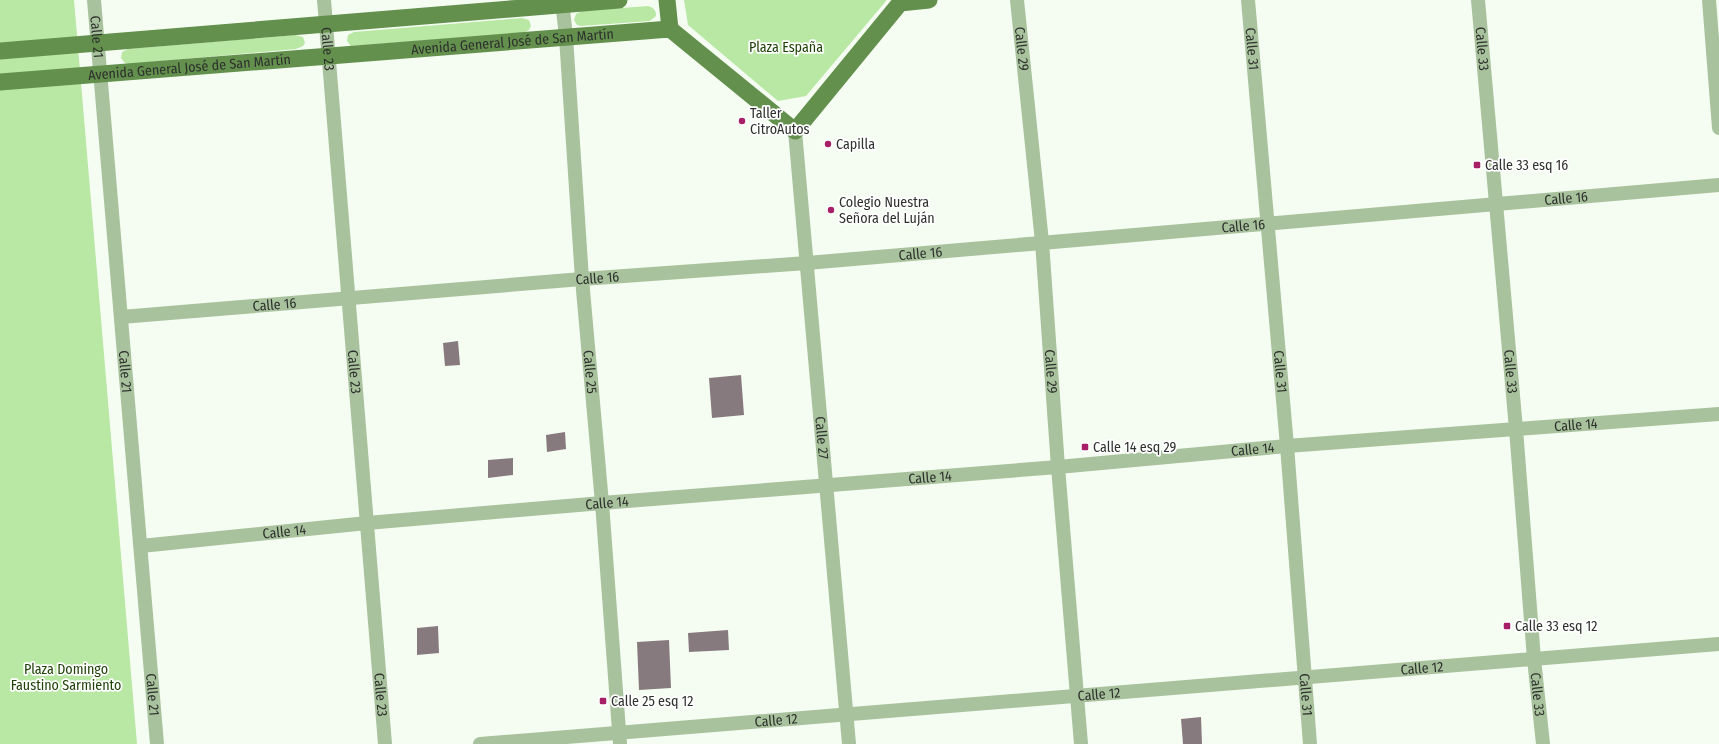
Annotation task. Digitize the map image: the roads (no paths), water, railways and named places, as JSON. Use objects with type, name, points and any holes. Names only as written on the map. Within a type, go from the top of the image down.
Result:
[{"type":"main road","points":[[0,51],[326,24],[562,2],[619,0]]},
{"type":"main road","points":[[667,0],[670,29],[795,131],[900,1],[929,0]]},
{"type":"main road","name":"Avenida General José de San Martín","points":[[0,82],[670,29]]},
{"type":"street","name":"Calle 21","points":[[94,0],[158,744]]},
{"type":"street","name":"Calle 23","points":[[324,0],[385,744]]},
{"type":"street","name":"Calle 29","points":[[1017,0],[1042,242],[1058,467],[1081,744]]},
{"type":"street","name":"Calle 31","points":[[1248,0],[1287,446],[1310,744]]},
{"type":"street","name":"Calle 33","points":[[1478,0],[1497,203],[1534,659],[1543,744]]},
{"type":"street","points":[[1709,0],[1719,128]]},
{"type":"street","name":"Calle 25","points":[[562,2],[566,37],[582,279],[602,503],[620,738]]},
{"type":"street","name":"Calle 27","points":[[795,131],[849,744]]},
{"type":"street","name":"Calle 16","points":[[121,317],[582,279],[807,263],[1719,185]]},
{"type":"street","name":"Calle 14","points":[[140,546],[367,523],[602,503],[1058,467],[1287,446],[1719,414]]},
{"type":"street","name":"Calle 12","points":[[480,744],[620,738],[846,715],[1719,644]]},
{"type":"place","name":"Taller CitroAutos","points":[[742,121]]},
{"type":"place","name":"Capilla","points":[[828,144]]},
{"type":"place","name":"Calle 33 esq 16","points":[[1477,165]]},
{"type":"place","name":"Colegio Nuestra Señora del Luján","points":[[831,210]]},
{"type":"place","name":"Calle 14 esq 29","points":[[1085,447]]},
{"type":"place","name":"Calle 33 esq 12","points":[[1507,626]]},
{"type":"place","name":"Calle 25 esq 12","points":[[603,701]]},
{"type":"park label","name":"Plaza España","points":[[786,47]]},
{"type":"park label","name":"Plaza Domingo Faustino Sarmiento","points":[[66,678]]}]
